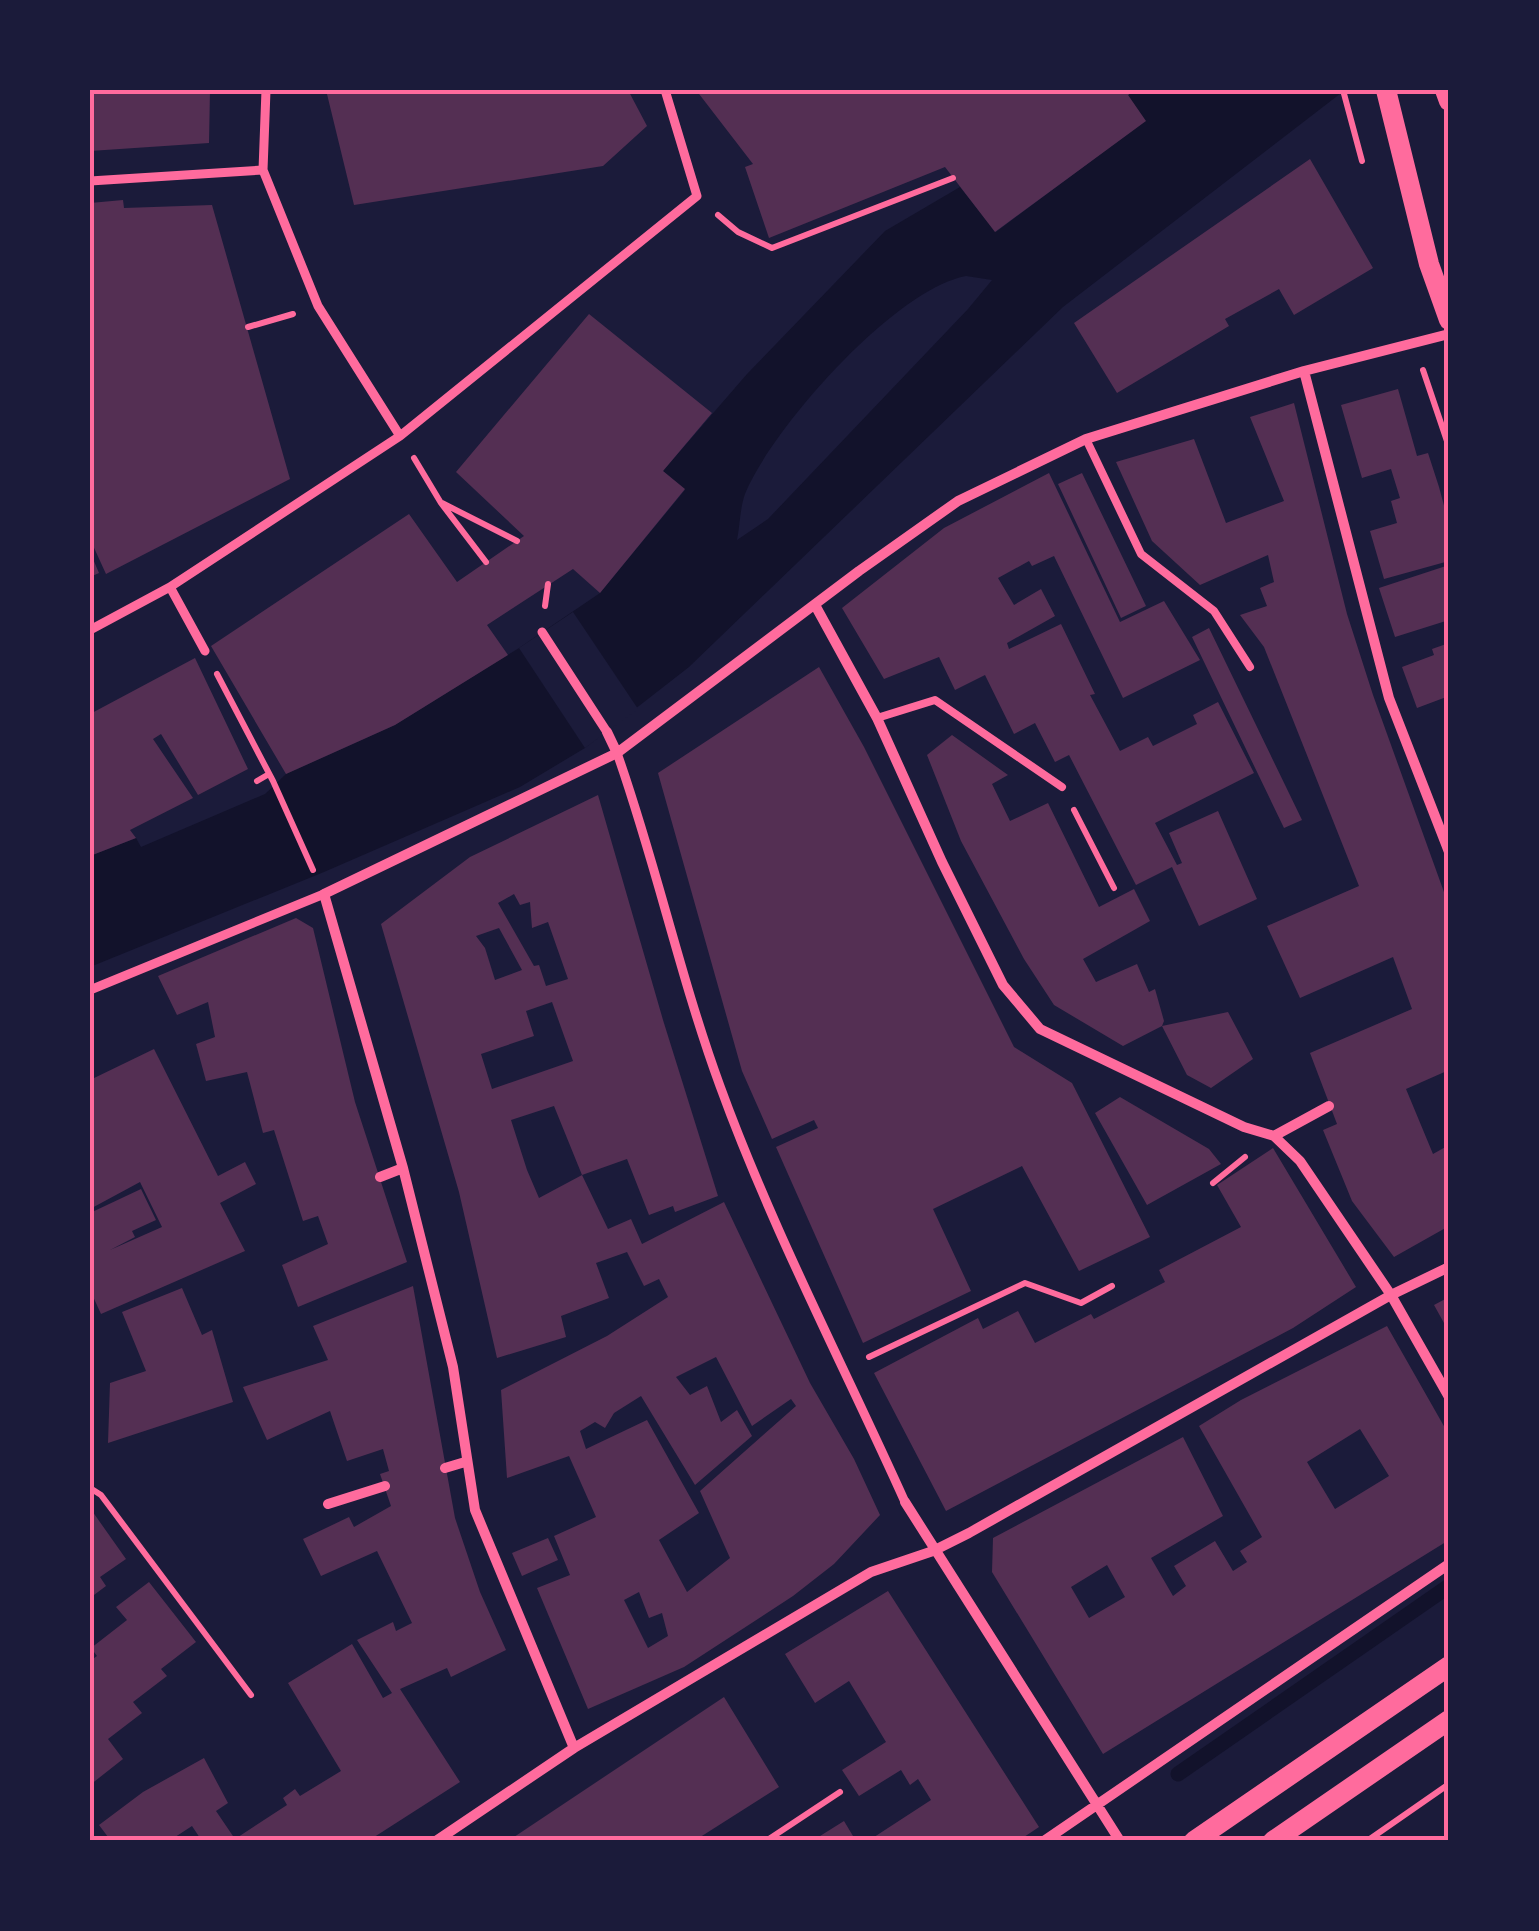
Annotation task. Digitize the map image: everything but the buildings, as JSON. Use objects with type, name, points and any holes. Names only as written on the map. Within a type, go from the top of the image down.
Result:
[{"type":"main road","points":[[1386,90],[1429,264],[1449,320]]},
{"type":"main road","points":[[1446,90],[1449,101]]},
{"type":"main road","points":[[1194,1841],[1449,1666]]},
{"type":"main road","points":[[1273,1841],[1449,1720]]},
{"type":"street","points":[[266,90],[264,170],[318,306],[400,436]]},
{"type":"street","points":[[90,630],[170,587],[400,436],[696,196],[664,90]]},
{"type":"street","points":[[90,181],[264,170]]},
{"type":"street","points":[[90,990],[324,894],[617,753],[958,501],[1086,440],[1304,371],[1449,334]]},
{"type":"street","points":[[1304,371],[1390,698],[1449,852]]},
{"type":"street","points":[[170,587],[205,651]]},
{"type":"street","points":[[815,606],[877,718],[1003,985],[1040,1029],[1244,1127],[1274,1136],[1300,1161],[1391,1295],[1449,1397]]},
{"type":"street","points":[[542,632],[617,753],[719,1084],[770,1216],[905,1502],[1120,1841]]},
{"type":"street","points":[[324,894],[403,1168],[453,1367],[475,1510],[574,1748]]},
{"type":"street","points":[[1274,1136],[1329,1106]]},
{"type":"street","points":[[380,1177],[403,1168]]},
{"type":"street","points":[[436,1841],[574,1748],[871,1572],[933,1551],[1391,1295],[1449,1267]]},
{"type":"street","points":[[445,1468],[465,1462]]},
{"type":"street","points":[[328,1504],[385,1486]]},
{"type":"street","points":[[1044,1841],[1449,1564]]},
{"type":"lane","points":[[1086,440],[1140,554],[1214,611],[1250,667]]},
{"type":"lane","points":[[877,718],[936,700],[1062,786]]},
{"type":"path","points":[[1343,90],[1354,134]]},
{"type":"path","points":[[696,196],[738,232],[772,248],[953,178]]},
{"type":"path","points":[[248,328],[318,306]]},
{"type":"path","points":[[1414,342],[1449,447]]},
{"type":"path","points":[[400,436],[441,503],[486,562]]},
{"type":"path","points":[[441,503],[517,541]]},
{"type":"path","points":[[205,651],[271,778],[315,875]]},
{"type":"path","points":[[257,781],[271,778]]},
{"type":"path","points":[[1062,786],[1114,888]]},
{"type":"path","points":[[845,1368],[1025,1283],[1081,1303],[1112,1286]]},
{"type":"path","points":[[90,1488],[100,1495],[251,1695]]},
{"type":"path","points":[[1367,1841],[1449,1784]]},
{"type":"path","points":[[766,1841],[840,1792]]},
{"type":"shaded area","points":[[1135,90],[1345,90],[1063,307],[689,667],[585,748],[520,787],[90,967],[90,856],[136,838],[141,847],[265,794],[286,774],[395,725],[600,593],[685,490],[663,471],[747,374],[885,231],[960,187],[996,232],[1145,121],[1128,95]],"holes":[[[966,276],[992,280],[768,519],[737,540],[743,499],[759,466],[808,399],[839,365],[905,306],[937,286]]]},
{"type":"pier","points":[[573,612],[638,709],[585,748],[519,648]]},
{"type":"waterway","points":[[1178,1774],[1449,1586]]}]
